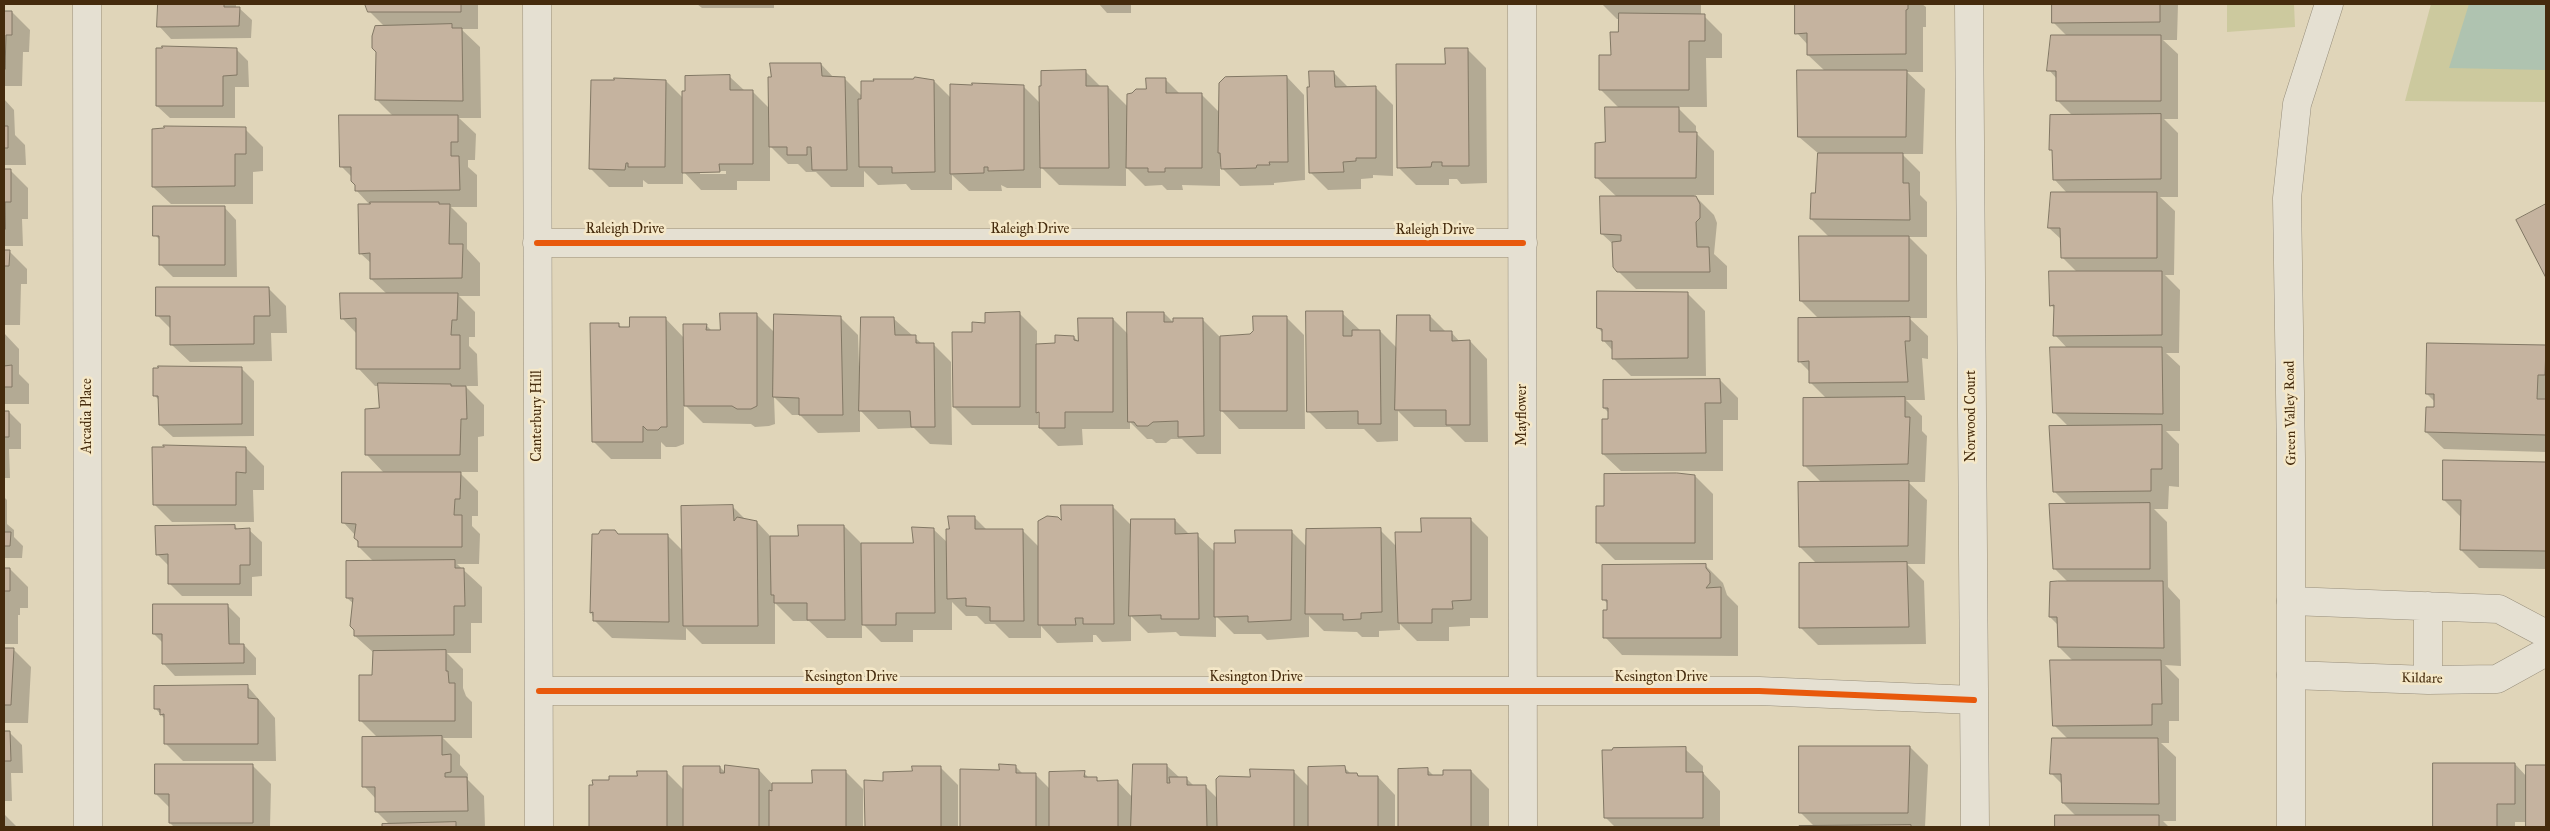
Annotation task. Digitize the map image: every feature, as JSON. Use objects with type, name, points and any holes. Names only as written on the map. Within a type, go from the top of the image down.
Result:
[{"type":"street","name":"Arcadia Place","points":[[87,4],[88,827]]},
{"type":"street","name":"Canterbury Hill","points":[[537,4],[539,827]]},
{"type":"street","name":"Mayflower","points":[[1522,4],[1523,827]]},
{"type":"street","name":"Norwood Court","points":[[1969,4],[1975,827]]},
{"type":"street","name":"Green Valley Road","points":[[2291,827],[2288,198],[2297,104],[2329,4]]},
{"type":"street","name":"Raleigh Drive","points":[[537,243],[1523,243]]},
{"type":"street","points":[[2291,601],[2499,609],[2546,634]]},
{"type":"street","points":[[2428,606],[2428,680]]},
{"type":"street","name":"Kildare","points":[[2291,675],[2428,680],[2498,679],[2546,652]]},
{"type":"street","name":"Kesington Drive","points":[[539,691],[1759,691],[1974,700]]},
{"type":"shaded area","points":[[2227,4],[2294,4],[2295,27],[2227,32]]},
{"type":"shaded area","points":[[2431,4],[2546,4],[2546,102],[2405,101]]},
{"type":"shaded area","points":[[2469,4],[2546,4],[2546,70],[2449,68]]},
{"type":"building","points":[[158,4],[224,4],[224,7],[240,7],[239,26],[157,27]]},
{"type":"building","points":[[365,4],[461,4],[461,12],[368,12]]},
{"type":"building","points":[[1795,4],[1908,4],[1908,9],[1906,10],[1906,54],[1807,55],[1807,33],[1795,34]]},
{"type":"building","points":[[2052,4],[2160,4],[2160,22],[2052,23]]},
{"type":"building","points":[[4,11],[12,11],[12,35],[6,35],[5,69]]},
{"type":"building","points":[[1619,13],[1705,14],[1705,41],[1689,41],[1689,90],[1599,90],[1599,55],[1611,55],[1610,32],[1618,32]]},
{"type":"building","points":[[452,24],[452,28],[462,28],[463,101],[375,100],[376,52],[372,48],[372,36],[375,26]]},
{"type":"building","points":[[2051,35],[2161,35],[2161,101],[2056,101],[2056,71],[2047,71]]},
{"type":"building","points":[[162,46],[237,48],[237,75],[223,76],[223,106],[156,106],[156,48],[162,48]]},
{"type":"building","points":[[1445,48],[1468,48],[1469,166],[1442,166],[1442,162],[1432,162],[1431,167],[1397,168],[1396,64],[1445,64]]},
{"type":"building","points":[[770,63],[821,63],[822,76],[845,77],[847,170],[812,170],[811,147],[807,147],[807,155],[787,155],[787,147],[769,147],[768,77],[771,77]]},
{"type":"building","points":[[1086,70],[1086,86],[1108,86],[1109,168],[1040,168],[1039,86],[1041,86],[1041,71]]},
{"type":"building","points":[[1797,70],[1907,70],[1906,137],[1798,137]]},
{"type":"building","points":[[1309,71],[1334,71],[1335,87],[1376,86],[1376,158],[1356,158],[1356,161],[1343,162],[1344,172],[1309,173],[1307,87],[1309,87]]},
{"type":"building","points":[[730,75],[730,90],[753,90],[753,164],[719,164],[720,172],[682,173],[682,91],[685,91],[685,76]]},
{"type":"building","points":[[1287,76],[1288,162],[1269,162],[1270,165],[1257,165],[1256,168],[1221,169],[1220,153],[1218,153],[1219,83],[1225,77]]},
{"type":"building","points":[[915,77],[934,80],[935,172],[892,173],[892,167],[859,167],[858,99],[861,99],[861,81],[874,81],[873,79],[913,79]]},
{"type":"building","points":[[614,78],[666,80],[665,167],[628,167],[628,163],[626,163],[625,170],[589,169],[591,80],[614,80]]},
{"type":"building","points":[[1146,78],[1166,78],[1166,93],[1202,93],[1202,168],[1165,168],[1165,172],[1148,172],[1148,168],[1126,168],[1127,94],[1132,93],[1136,89],[1146,89]]},
{"type":"building","points":[[972,83],[1024,85],[1024,170],[988,171],[988,167],[984,167],[984,173],[950,174],[950,84],[972,85]]},
{"type":"building","points":[[1605,107],[1679,107],[1679,132],[1697,132],[1696,178],[1595,178],[1595,143],[1605,142]]},
{"type":"building","points":[[2161,114],[2161,179],[2053,180],[2052,150],[2049,150],[2050,115]]},
{"type":"building","points":[[339,115],[458,115],[458,142],[451,142],[451,156],[459,156],[460,190],[355,191],[355,185],[351,181],[351,167],[340,167]]},
{"type":"building","points":[[4,126],[8,126],[8,148],[4,148]]},
{"type":"building","points":[[164,126],[246,127],[246,154],[235,154],[235,186],[152,187],[152,129],[164,128]]},
{"type":"building","points":[[1818,153],[1903,153],[1903,183],[1909,183],[1910,220],[1810,219],[1811,193],[1815,193]]},
{"type":"building","points":[[4,169],[11,169],[11,202],[5,202],[5,229]]},
{"type":"building","points":[[2051,192],[2157,192],[2157,258],[2061,258],[2060,228],[2048,228]]},
{"type":"building","points":[[1600,196],[1696,196],[1700,204],[1700,218],[1696,222],[1697,247],[1709,247],[1710,272],[1617,272],[1613,267],[1612,242],[1621,241],[1621,235],[1601,234]]},
{"type":"building","points":[[370,202],[439,202],[439,204],[450,204],[449,244],[463,244],[462,278],[370,279],[370,253],[359,254],[358,204],[370,204]]},
{"type":"building","points":[[2546,204],[2546,278],[2516,220]]},
{"type":"building","points":[[153,206],[225,206],[225,265],[159,265],[159,236],[153,236]]},
{"type":"building","points":[[1799,236],[1909,236],[1909,301],[1800,301]]},
{"type":"building","points":[[4,250],[10,250],[9,266],[4,266]]},
{"type":"building","points":[[2049,271],[2162,271],[2162,335],[2053,336],[2054,305],[2050,306]]},
{"type":"building","points":[[156,287],[269,287],[270,316],[254,316],[254,344],[170,345],[170,316],[156,316]]},
{"type":"building","points":[[1597,291],[1688,292],[1688,358],[1612,359],[1612,341],[1602,341],[1602,329],[1597,328]]},
{"type":"building","points":[[340,293],[458,293],[457,320],[452,320],[451,335],[460,335],[460,369],[356,369],[356,318],[341,319]]},
{"type":"building","points":[[1306,311],[1343,311],[1343,336],[1352,336],[1352,330],[1380,330],[1381,424],[1358,424],[1358,411],[1307,412]]},
{"type":"building","points":[[1020,312],[1020,407],[953,407],[952,332],[972,332],[972,322],[985,323],[985,313]]},
{"type":"building","points":[[1127,312],[1164,312],[1164,322],[1173,322],[1173,318],[1203,318],[1204,436],[1178,437],[1178,421],[1153,422],[1148,426],[1137,426],[1134,422],[1128,422]]},
{"type":"building","points":[[720,313],[757,313],[757,406],[751,409],[737,409],[732,406],[684,406],[683,324],[707,324],[706,330],[720,330]]},
{"type":"building","points":[[774,314],[841,316],[843,415],[799,415],[799,398],[773,397]]},
{"type":"building","points":[[1397,315],[1430,315],[1430,331],[1452,331],[1452,341],[1470,340],[1470,425],[1446,425],[1446,410],[1395,410]]},
{"type":"building","points":[[1253,316],[1287,316],[1287,411],[1220,411],[1220,336],[1250,334],[1253,331]]},
{"type":"building","points":[[630,317],[666,317],[667,427],[661,427],[658,430],[647,430],[643,426],[643,442],[592,442],[590,323],[619,323],[619,327],[629,327]]},
{"type":"building","points":[[861,317],[894,317],[895,335],[916,335],[916,343],[934,343],[935,427],[911,427],[910,411],[859,411]]},
{"type":"building","points":[[1910,317],[1910,341],[1905,341],[1908,382],[1809,383],[1809,361],[1798,362],[1798,318]]},
{"type":"building","points":[[1078,318],[1113,318],[1113,412],[1065,412],[1065,428],[1039,428],[1039,412],[1036,413],[1036,344],[1055,343],[1055,335],[1074,336],[1074,340],[1078,341]]},
{"type":"building","points":[[2427,343],[2546,345],[2545,375],[2538,375],[2537,399],[2546,399],[2546,435],[2425,432],[2426,407],[2434,407],[2434,394],[2426,394]]},
{"type":"building","points":[[2050,347],[2162,347],[2163,414],[2053,413]]},
{"type":"building","points":[[12,365],[12,387],[4,387],[4,366]]},
{"type":"building","points":[[158,366],[242,367],[242,424],[159,425],[158,396],[153,396],[153,368],[158,368]]},
{"type":"building","points":[[1720,379],[1721,403],[1705,403],[1706,453],[1602,454],[1602,419],[1608,419],[1608,408],[1603,408],[1603,380]]},
{"type":"building","points":[[378,383],[466,386],[467,419],[461,419],[460,455],[365,455],[365,409],[379,408]]},
{"type":"building","points":[[1905,397],[1905,417],[1910,417],[1908,464],[1803,466],[1803,398]]},
{"type":"building","points":[[4,411],[9,411],[9,437],[4,437]]},
{"type":"building","points":[[2162,425],[2162,469],[2151,469],[2151,491],[2053,492],[2049,426]]},
{"type":"building","points":[[163,445],[246,447],[246,473],[236,472],[236,505],[153,505],[152,447],[164,447]]},
{"type":"building","points":[[2443,460],[2546,462],[2546,551],[2460,550],[2461,500],[2443,500]]},
{"type":"building","points":[[342,472],[461,472],[460,499],[455,499],[454,515],[462,515],[462,547],[358,547],[358,541],[354,538],[356,524],[342,523]]},
{"type":"building","points":[[1677,473],[1695,475],[1695,543],[1596,543],[1596,506],[1604,506],[1604,474]]},
{"type":"building","points":[[1909,481],[1908,546],[1799,547],[1798,482]]},
{"type":"building","points":[[2150,503],[2150,569],[2053,569],[2049,504]]},
{"type":"building","points":[[733,505],[734,521],[737,517],[757,521],[758,626],[683,626],[681,506]]},
{"type":"building","points":[[1061,505],[1113,505],[1114,624],[1083,624],[1083,618],[1075,618],[1076,625],[1038,625],[1038,521],[1047,516],[1058,517],[1061,520]]},
{"type":"building","points":[[948,516],[975,516],[975,529],[1023,529],[1024,621],[990,621],[990,607],[966,606],[966,598],[947,599],[946,529],[949,529]]},
{"type":"building","points":[[1421,518],[1471,518],[1471,600],[1452,601],[1453,609],[1432,609],[1432,623],[1398,623],[1395,532],[1421,532]]},
{"type":"building","points":[[1131,519],[1175,519],[1175,534],[1198,533],[1199,619],[1161,619],[1161,615],[1129,616]]},
{"type":"building","points":[[235,525],[235,529],[250,528],[250,565],[240,565],[240,584],[168,584],[168,554],[156,555],[155,526]]},
{"type":"building","points":[[798,525],[844,525],[845,620],[807,620],[807,603],[774,603],[774,595],[771,595],[770,536],[798,536]]},
{"type":"building","points":[[912,527],[934,528],[935,613],[896,613],[896,625],[862,625],[861,543],[913,543]]},
{"type":"building","points":[[1381,528],[1382,612],[1361,613],[1361,619],[1343,620],[1343,614],[1305,614],[1306,529]]},
{"type":"building","points":[[601,530],[615,530],[618,534],[668,534],[669,622],[593,621],[593,612],[590,613],[592,534],[598,534]]},
{"type":"building","points":[[1235,530],[1292,530],[1291,620],[1248,622],[1248,616],[1214,617],[1214,543],[1235,543]]},
{"type":"building","points":[[4,532],[11,532],[10,546],[4,546]]},
{"type":"building","points":[[455,560],[455,568],[464,568],[465,606],[454,606],[454,635],[354,636],[354,630],[350,626],[353,598],[346,598],[346,561]]},
{"type":"building","points":[[1907,562],[1909,627],[1799,628],[1799,563]]},
{"type":"building","points":[[1706,564],[1706,568],[1710,573],[1710,583],[1706,588],[1721,587],[1721,638],[1603,638],[1603,610],[1607,610],[1607,600],[1602,600],[1602,565]]},
{"type":"building","points":[[4,568],[10,568],[10,591],[4,591]]},
{"type":"building","points":[[2163,581],[2164,648],[2058,647],[2057,617],[2049,617],[2050,582]]},
{"type":"building","points":[[153,604],[228,604],[229,644],[244,644],[244,663],[162,664],[162,634],[153,634]]},
{"type":"building","points":[[4,648],[14,648],[11,705],[4,705]]},
{"type":"building","points":[[446,650],[446,671],[448,671],[449,683],[455,683],[455,721],[359,721],[359,675],[372,675],[373,651]]},
{"type":"building","points":[[2050,660],[2161,660],[2162,704],[2152,704],[2152,725],[2053,726]]},
{"type":"building","points":[[248,685],[248,698],[258,699],[258,744],[164,744],[164,714],[160,715],[160,709],[154,709],[154,686]]},
{"type":"building","points":[[4,731],[10,731],[11,761],[4,761]]},
{"type":"building","points":[[442,736],[442,755],[451,754],[451,772],[445,773],[445,777],[467,777],[468,811],[375,812],[375,787],[362,787],[362,737]]},
{"type":"building","points":[[2052,738],[2158,738],[2159,804],[2062,803],[2061,774],[2050,774]]},
{"type":"building","points":[[1799,746],[1910,746],[1908,813],[1799,813]]},
{"type":"building","points":[[1686,747],[1686,772],[1703,772],[1703,818],[1604,818],[1602,750],[1612,750],[1613,748]]},
{"type":"building","points":[[2433,763],[2515,763],[2515,804],[2497,804],[2497,827],[2433,827]]},
{"type":"building","points":[[155,764],[253,764],[253,823],[169,823],[169,794],[155,794]]},
{"type":"building","points":[[999,764],[1016,765],[1016,773],[1036,773],[1036,827],[960,827],[960,769],[999,770]]},
{"type":"building","points":[[1133,764],[1167,764],[1167,783],[1170,783],[1169,777],[1187,777],[1187,785],[1206,785],[1207,827],[1131,827]]},
{"type":"building","points":[[725,765],[759,769],[759,827],[683,827],[683,766],[720,766],[720,773],[724,773]]},
{"type":"building","points":[[2526,765],[2546,765],[2546,827],[2526,827]]},
{"type":"building","points":[[912,766],[941,766],[941,827],[865,827],[864,780],[883,781],[883,772],[912,771]]},
{"type":"building","points":[[1345,766],[1346,773],[1357,773],[1358,776],[1378,776],[1378,827],[1308,827],[1308,767]]},
{"type":"building","points":[[1428,768],[1428,775],[1443,775],[1443,770],[1471,770],[1471,827],[1398,827],[1398,769]]},
{"type":"building","points":[[1250,769],[1294,770],[1294,827],[1217,827],[1216,779],[1219,776],[1250,777]]},
{"type":"building","points":[[812,770],[846,770],[846,827],[769,827],[769,790],[772,791],[772,783],[812,783]]},
{"type":"building","points":[[637,771],[667,771],[667,827],[589,827],[589,785],[593,785],[592,780],[609,780],[609,776],[637,776]]},
{"type":"building","points":[[1085,771],[1084,777],[1097,777],[1097,781],[1118,780],[1118,827],[1049,827],[1049,772]]},
{"type":"building","points":[[2055,815],[2159,815],[2159,827],[2055,827]]},
{"type":"building","points":[[456,822],[456,827],[382,827],[382,824]]},
{"type":"building","points":[[1911,825],[1911,827],[1799,827],[1799,826]]},
{"type":"cycle path","points":[[537,243],[1523,243]]},
{"type":"cycle path","points":[[539,691],[1759,691],[1974,700]]}]
